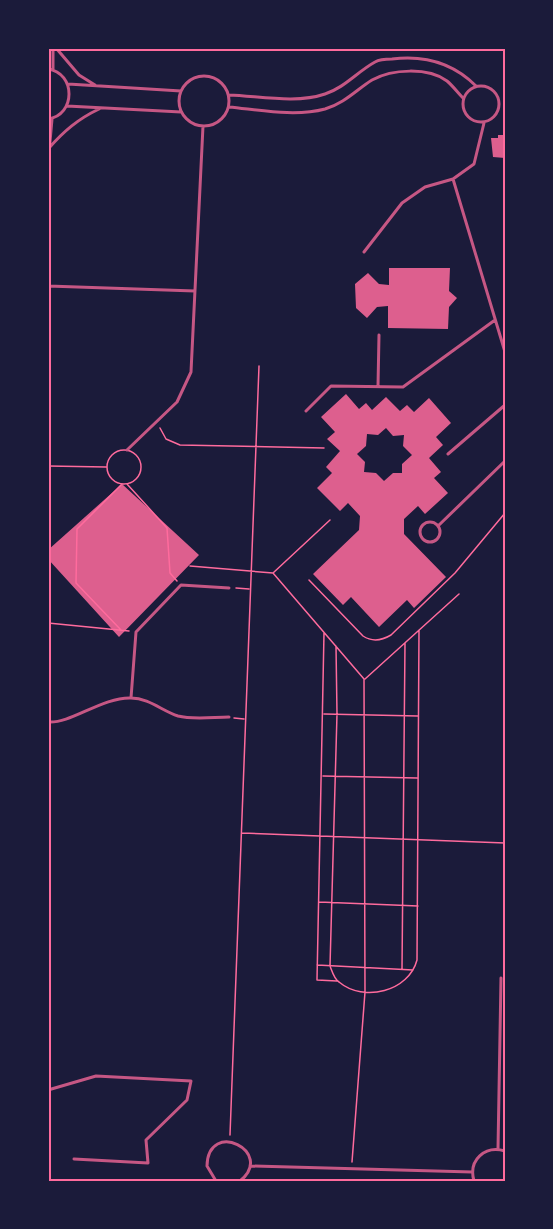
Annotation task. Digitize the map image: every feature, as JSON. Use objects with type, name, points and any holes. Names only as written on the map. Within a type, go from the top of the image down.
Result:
[{"type":"lane","points":[[48,164],[50,119],[67,106],[70,95],[68,84],[62,75],[50,69],[55,48]]},
{"type":"lane","points":[[55,48],[79,75],[97,86]]},
{"type":"lane","points":[[229,95],[295,98],[324,95],[341,87],[377,61],[412,57],[444,63],[476,86],[490,88],[496,93],[499,108],[491,120],[484,123],[474,122],[466,116],[463,107],[464,98],[476,86]]},
{"type":"lane","points":[[229,107],[285,112],[324,109],[339,104],[372,81],[393,72],[425,73],[436,76],[446,81],[464,98]]},
{"type":"lane","points":[[200,76],[213,77],[223,84],[229,95],[229,107],[224,117],[214,124],[203,126],[190,122],[181,112],[179,101],[181,91],[188,81],[200,76]]},
{"type":"lane","points":[[68,84],[181,91]]},
{"type":"lane","points":[[67,106],[181,112]]},
{"type":"lane","points":[[49,148],[72,124],[102,108]]},
{"type":"lane","points":[[499,108],[505,108]]},
{"type":"lane","points":[[364,252],[402,203],[425,187],[453,179],[474,164],[484,123]]},
{"type":"lane","points":[[127,450],[177,402],[191,372],[203,126]]},
{"type":"lane","points":[[453,179],[505,352]]},
{"type":"lane","points":[[48,286],[195,291]]},
{"type":"lane","points":[[306,411],[331,386],[404,387],[495,320]]},
{"type":"lane","points":[[378,386],[380,335]]},
{"type":"lane","points":[[448,454],[505,405]]},
{"type":"lane","points":[[438,526],[505,461]]},
{"type":"lane","points":[[429,522],[438,526],[440,535],[436,540],[430,542],[424,540],[420,531],[423,526],[429,522]]},
{"type":"lane","points":[[131,698],[136,632],[181,585],[229,588]]},
{"type":"lane","points":[[48,722],[58,723],[94,705],[131,698],[160,705],[178,716],[229,717]]},
{"type":"lane","points":[[498,1149],[501,978]]},
{"type":"lane","points":[[48,1090],[96,1076],[190,1081],[187,1100],[146,1140],[148,1163],[74,1159]]},
{"type":"lane","points":[[216,1181],[207,1166],[209,1154],[217,1144],[229,1142],[245,1149],[250,1166],[246,1176],[240,1181]]},
{"type":"lane","points":[[474,1181],[472,1172],[480,1155],[498,1149],[505,1151]]},
{"type":"lane","points":[[250,1166],[472,1172]]},
{"type":"path","points":[[229,1142],[259,366]]},
{"type":"path","points":[[161,416],[159,426],[163,435],[175,444],[324,448]]},
{"type":"path","points":[[127,450],[139,458],[141,467],[135,480],[122,484],[113,480],[107,467],[113,454],[127,450]]},
{"type":"path","points":[[48,466],[107,467]]},
{"type":"path","points":[[121,630],[76,583],[77,529],[122,484]]},
{"type":"path","points":[[127,484],[167,528],[170,573],[181,585]]},
{"type":"path","points":[[309,580],[363,636],[382,640],[455,573],[505,513]]},
{"type":"path","points":[[273,573],[330,520]]},
{"type":"path","points":[[190,566],[273,573],[364,679],[365,992],[351,1169]]},
{"type":"path","points":[[229,588],[250,589]]},
{"type":"path","points":[[364,679],[459,594]]},
{"type":"path","points":[[48,623],[136,632]]},
{"type":"path","points":[[324,633],[317,980],[337,981],[350,989],[365,992],[397,986],[414,970],[418,906],[419,630]]},
{"type":"path","points":[[402,969],[405,643]]},
{"type":"path","points":[[336,646],[337,714],[330,966],[337,981]]},
{"type":"path","points":[[322,714],[419,716]]},
{"type":"path","points":[[229,717],[245,719]]},
{"type":"path","points":[[321,776],[418,778]]},
{"type":"path","points":[[241,833],[505,843]]},
{"type":"path","points":[[319,902],[418,906]]},
{"type":"path","points":[[317,965],[414,970]]},
{"type":"building","points":[[498,135],[505,135],[505,158],[493,157],[491,138],[498,138]]},
{"type":"building","points":[[389,268],[450,268],[449,291],[457,298],[449,307],[448,329],[388,328],[388,306],[377,307],[367,318],[356,308],[355,284],[368,273],[379,284],[389,285]]},
{"type":"building","points":[[346,394],[359,409],[366,403],[372,410],[386,397],[400,411],[407,405],[414,412],[429,398],[451,423],[436,437],[443,445],[429,458],[441,472],[434,478],[448,493],[425,514],[418,506],[404,519],[404,534],[446,577],[414,608],[407,600],[379,627],[351,597],[343,605],[313,574],[359,530],[360,516],[348,503],[340,511],[317,488],[332,473],[326,467],[340,451],[327,439],[335,432],[321,417]],"holes":[[[386,428],[393,436],[404,435],[403,446],[412,455],[402,464],[402,473],[393,473],[384,481],[376,473],[364,472],[365,462],[357,454],[366,446],[367,434],[378,435]]]},
{"type":"building","points":[[122,484],[199,555],[119,637],[48,559],[48,550]]}]
